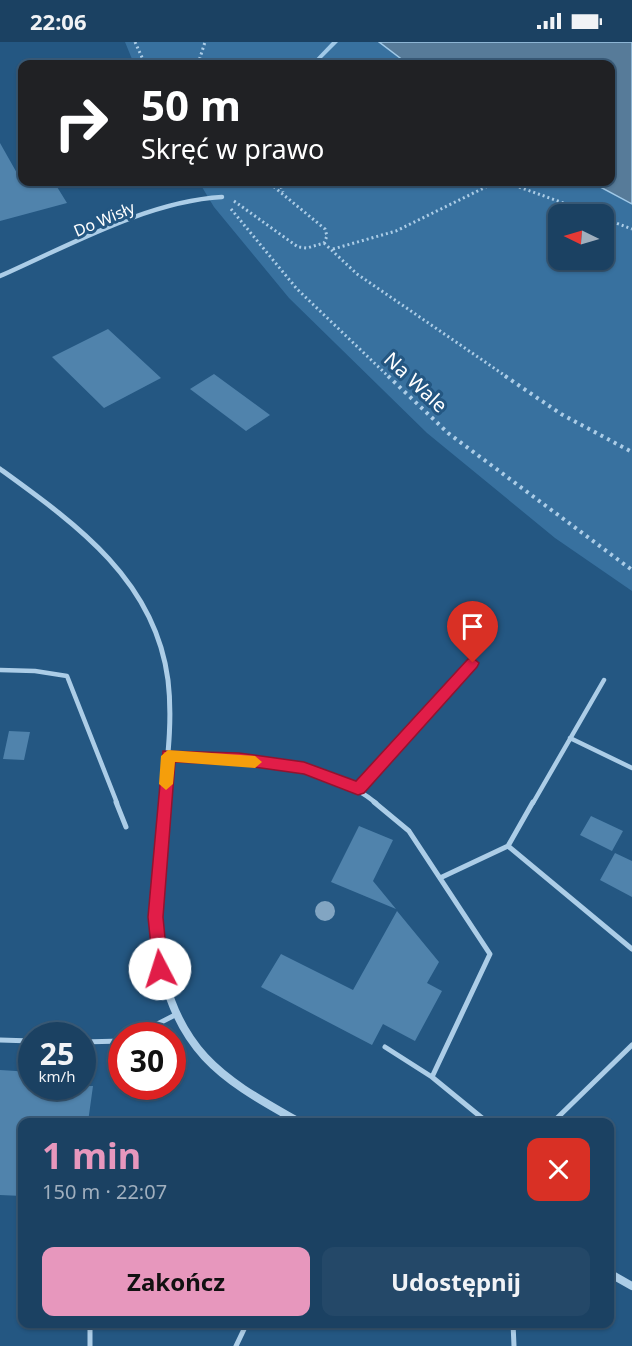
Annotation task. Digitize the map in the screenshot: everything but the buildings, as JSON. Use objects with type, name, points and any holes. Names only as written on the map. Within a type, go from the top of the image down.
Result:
[{"type":"street","name":"Do Wisły","points":[[0,276],[130,219],[203,198],[222,197]]},
{"type":"street","points":[[0,469],[94,540],[120,568],[154,624],[166,664],[172,720],[155,917],[160,969],[175,1015],[191,1042],[213,1066],[242,1090],[292,1118]]},
{"type":"street","points":[[614,1276],[632,1286]]},
{"type":"lane","points":[[358,789],[473,663]]},
{"type":"lane","points":[[0,670],[35,671],[67,676],[126,827]]},
{"type":"lane","points":[[441,878],[508,846],[604,680]]},
{"type":"lane","points":[[570,738],[632,768]]},
{"type":"lane","points":[[168,756],[239,759],[304,768],[358,789],[409,831],[490,954],[432,1077]]},
{"type":"lane","points":[[508,846],[632,949]]},
{"type":"lane","points":[[161,1022],[175,1015]]},
{"type":"lane","points":[[0,1040],[18,1041]]},
{"type":"lane","points":[[557,1118],[632,1045]]},
{"type":"lane","points":[[385,1047],[432,1077],[482,1118]]},
{"type":"lane","points":[[90,1328],[90,1346]]},
{"type":"lane","points":[[236,1346],[245,1328]]},
{"type":"lane","points":[[513,1328],[514,1346]]},
{"type":"path","points":[[135,42],[143,60]]},
{"type":"path","points":[[199,60],[205,42]]},
{"type":"path","points":[[273,186],[325,229],[327,236],[324,243]]},
{"type":"path","points":[[280,186],[283,193]]},
{"type":"path","points":[[333,249],[356,245],[449,206],[488,186]]},
{"type":"path","points":[[516,186],[566,204]]},
{"type":"path","points":[[222,197],[243,207],[298,247],[307,248],[324,243]]},
{"type":"path","name":"Na Wale","points":[[222,197],[297,289],[448,433],[632,570]]},
{"type":"path","points":[[614,222],[632,229]]},
{"type":"path","points":[[324,243],[357,274],[561,414],[632,452]]},
{"type":"shaded area","points":[[125,42],[379,42],[403,60],[132,60]]},
{"type":"shaded area","points":[[379,42],[632,42],[632,204],[598,186],[615,186],[615,60],[403,60]]},
{"type":"shaded area","points":[[201,186],[598,186],[632,204],[632,591],[555,538],[427,433],[289,298],[214,207]]},
{"type":"waterway","points":[[317,60],[335,42]]},
{"type":"slow traffic","points":[[166,784],[168,756],[239,759],[255,762]]},
{"type":"route","points":[[160,969],[155,917],[168,756],[239,759],[304,768],[358,789],[473,663]]}]
